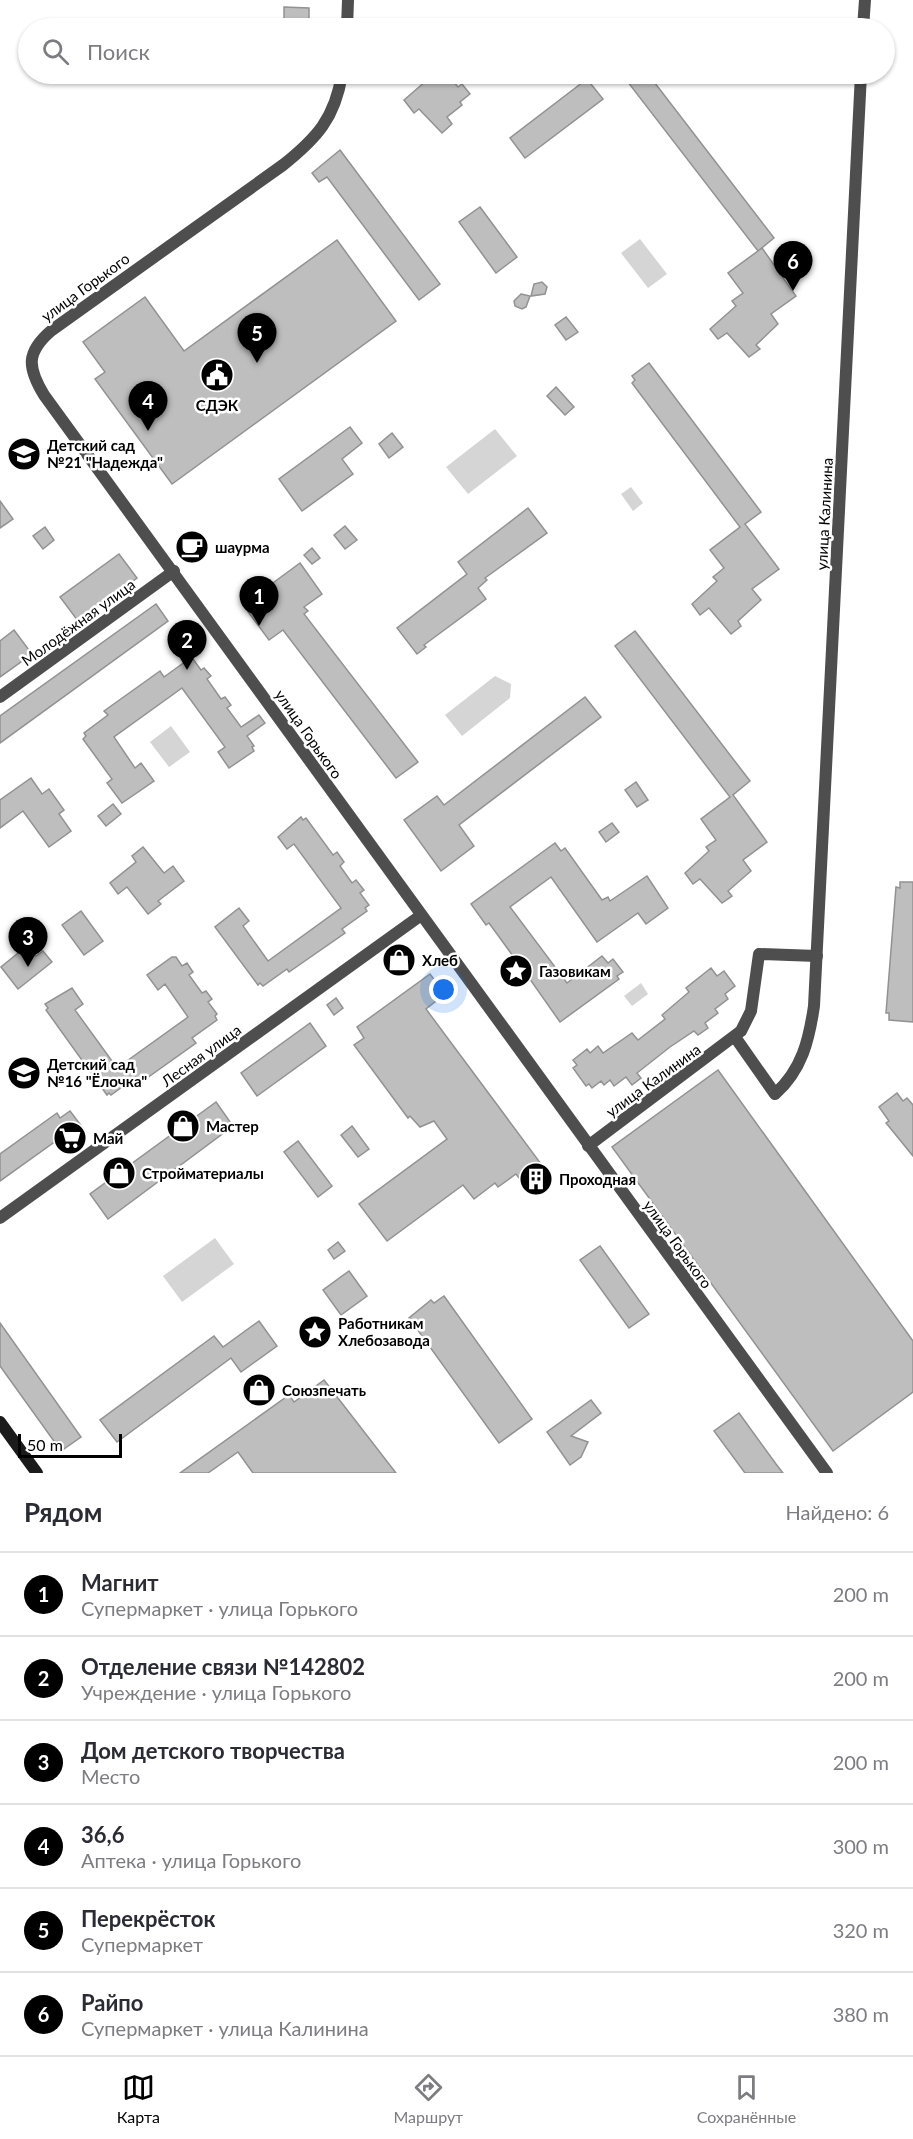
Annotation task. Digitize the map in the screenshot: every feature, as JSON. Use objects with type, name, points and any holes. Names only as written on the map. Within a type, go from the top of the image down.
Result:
[{"type":"main road","points":[[0,1422],[37,1473]]},
{"type":"street","points":[[347,18],[348,0]]},
{"type":"street","points":[[864,18],[865,0]]},
{"type":"street","name":"улица Горького","points":[[340,84],[324,127],[301,151],[59,324],[34,348],[31,370],[44,395],[174,571],[420,916],[827,1473]]},
{"type":"street","name":"улица Калинина","points":[[735,1037],[775,1094],[798,1067],[808,1040],[814,1006],[861,84]]},
{"type":"street","name":"Молодёжная улица","points":[[0,697],[174,571]]},
{"type":"street","name":"Лесная улица","points":[[0,1218],[420,916]]},
{"type":"street","name":"улица Калинина","points":[[588,1146],[735,1037],[747,1022],[751,1011],[759,954],[817,956]]},
{"type":"shaded area","points":[[640,239],[667,274],[648,288],[621,253]]},
{"type":"shaded area","points":[[495,429],[517,456],[468,494],[446,467]]},
{"type":"shaded area","points":[[631,487],[643,503],[633,511],[621,494]]},
{"type":"shaded area","points":[[495,676],[511,684],[510,698],[462,736],[445,715]]},
{"type":"shaded area","points":[[171,726],[190,752],[169,767],[150,742]]},
{"type":"shaded area","points":[[641,983],[648,994],[632,1006],[624,996]]},
{"type":"shaded area","points":[[215,1238],[234,1264],[182,1302],[163,1276]]},
{"type":"building","points":[[284,7],[309,8],[309,18],[284,18]]},
{"type":"building","points":[[422,84],[455,84],[458,87],[462,84],[470,94],[460,102],[462,105],[447,117],[452,124],[442,133],[419,109],[414,113],[404,100]]},
{"type":"building","points":[[580,84],[591,84],[603,99],[525,158],[510,138]]},
{"type":"building","points":[[629,84],[656,84],[774,238],[758,251]]},
{"type":"building","points":[[340,150],[440,284],[419,300],[327,177],[319,182],[312,173]]},
{"type":"building","points":[[480,207],[517,257],[496,273],[459,222]]},
{"type":"building","points":[[337,240],[396,321],[172,484],[95,379],[105,372],[83,342],[145,297],[184,351]]},
{"type":"building","points":[[762,248],[796,296],[771,314],[778,324],[756,345],[760,349],[749,357],[727,333],[718,339],[710,329],[736,306],[732,301],[743,293],[728,273]]},
{"type":"building","points":[[542,282],[547,287],[545,294],[531,296],[534,284]]},
{"type":"building","points":[[521,294],[530,296],[526,307],[522,309],[515,306],[514,301]]},
{"type":"building","points":[[566,317],[578,332],[566,340],[555,325]]},
{"type":"building","points":[[649,363],[761,512],[745,524],[779,569],[752,589],[761,600],[738,621],[741,626],[731,634],[709,608],[700,615],[692,604],[717,581],[713,577],[724,568],[710,550],[740,527],[632,383],[635,380],[632,376]]},
{"type":"building","points":[[556,387],[574,407],[565,415],[547,396]]},
{"type":"building","points":[[350,427],[362,443],[342,459],[353,474],[302,511],[279,479]]},
{"type":"building","points":[[392,433],[403,447],[389,458],[379,444]]},
{"type":"building","points":[[0,501],[13,519],[0,528]]},
{"type":"building","points":[[528,508],[547,533],[485,578],[487,580],[478,588],[486,599],[424,645],[426,647],[417,654],[397,628],[467,574],[458,562]]},
{"type":"building","points":[[345,526],[357,540],[345,549],[334,535]]},
{"type":"building","points":[[45,527],[54,540],[43,549],[33,536]]},
{"type":"building","points":[[312,548],[320,558],[312,564],[304,555]]},
{"type":"building","points":[[119,554],[137,578],[78,621],[60,597]]},
{"type":"building","points":[[300,563],[322,594],[304,607],[308,611],[304,614],[418,762],[396,778],[283,630],[269,640],[243,605]]},
{"type":"building","points":[[156,604],[168,621],[0,743],[0,716]]},
{"type":"building","points":[[14,630],[32,654],[0,677],[0,641]]},
{"type":"building","points":[[635,631],[750,781],[733,795],[767,842],[743,860],[751,871],[728,891],[732,896],[722,903],[700,879],[693,884],[685,873],[709,851],[706,847],[716,840],[701,819],[730,797],[615,646]]},
{"type":"building","points":[[189,659],[193,659],[201,670],[204,668],[211,676],[207,679],[221,699],[225,697],[231,705],[227,708],[241,727],[259,715],[265,723],[247,736],[254,746],[252,747],[254,751],[229,768],[218,752],[225,747],[182,688],[114,737],[135,768],[141,763],[154,781],[122,803],[107,783],[112,779],[83,739],[86,736],[84,733],[108,715],[104,711],[160,671],[164,677]]},
{"type":"building","points":[[585,697],[601,717],[459,825],[474,846],[441,871],[404,820],[437,796],[444,805]]},
{"type":"building","points":[[31,778],[42,794],[49,789],[64,810],[59,814],[71,831],[49,847],[23,811],[0,828],[0,800]]},
{"type":"building","points":[[636,782],[648,800],[637,807],[625,790]]},
{"type":"building","points":[[113,804],[121,814],[106,826],[98,816]]},
{"type":"building","points":[[301,817],[303,820],[306,818],[333,855],[337,852],[344,862],[340,866],[352,883],[356,880],[364,890],[360,893],[369,905],[365,908],[367,911],[342,929],[345,933],[289,972],[287,969],[263,986],[260,983],[258,985],[215,927],[239,908],[249,921],[243,926],[268,961],[341,908],[294,844],[287,849],[278,837]]},
{"type":"building","points":[[612,823],[619,832],[606,842],[599,832]]},
{"type":"building","points":[[555,843],[561,851],[565,848],[602,900],[608,897],[610,901],[647,876],[668,908],[646,924],[638,913],[597,942],[551,877],[510,907],[567,983],[602,956],[608,963],[613,959],[623,972],[617,976],[619,979],[560,1022],[520,965],[517,967],[513,963],[510,958],[513,956],[489,923],[486,925],[471,904]]},
{"type":"building","points":[[143,847],[164,873],[173,866],[184,881],[158,901],[161,904],[148,914],[127,887],[118,894],[110,883],[136,862],[132,856]]},
{"type":"building","points":[[900,882],[913,882],[913,1022],[889,1020],[889,1013],[886,1013],[896,887],[900,888]]},
{"type":"building","points":[[81,911],[103,941],[84,955],[62,925]]},
{"type":"building","points":[[28,945],[36,956],[43,951],[52,962],[18,989],[1,967]]},
{"type":"building","name":"Хлеб","points":[[391,955],[407,955],[407,966],[391,966]]},
{"type":"building","points":[[172,957],[176,957],[182,966],[187,963],[193,972],[189,975],[202,993],[206,991],[212,999],[208,1002],[217,1014],[215,1016],[217,1020],[192,1038],[196,1043],[140,1083],[136,1077],[111,1095],[109,1093],[107,1095],[46,1010],[48,1008],[45,1004],[72,988],[83,1004],[75,1010],[117,1068],[188,1017],[165,984],[158,990],[147,975]]},
{"type":"building","points":[[711,968],[717,976],[724,971],[735,986],[725,994],[728,999],[715,1009],[718,1013],[705,1023],[708,1028],[698,1035],[694,1031],[670,1047],[637,1073],[641,1078],[632,1085],[626,1077],[614,1086],[610,1080],[604,1085],[601,1081],[592,1088],[589,1084],[586,1086],[573,1068],[577,1065],[573,1060],[587,1049],[590,1053],[598,1046],[603,1053],[632,1033],[638,1040],[665,1019],[662,1015],[689,992],[686,988]]},
{"type":"building","points":[[430,974],[445,994],[426,1009],[550,1176],[529,1191],[516,1174],[498,1187],[495,1183],[474,1199],[463,1185],[387,1241],[359,1204],[447,1139],[434,1121],[420,1127],[410,1116],[408,1118],[354,1045],[364,1038],[357,1027]]},
{"type":"building","points":[[336,998],[343,1008],[334,1015],[327,1005]]},
{"type":"building","points":[[310,1023],[326,1046],[257,1096],[241,1073]]},
{"type":"building","points":[[718,1070],[913,1341],[913,1392],[833,1451],[612,1147]]},
{"type":"building","points":[[897,1093],[903,1101],[907,1098],[913,1105],[913,1156],[886,1123],[889,1121],[879,1107]]},
{"type":"building","points":[[216,1102],[233,1126],[108,1219],[90,1194]]},
{"type":"building","points":[[70,1111],[83,1128],[60,1145],[56,1141],[0,1181],[0,1154],[57,1113],[60,1118]]},
{"type":"building","points":[[352,1126],[369,1149],[358,1157],[341,1135]]},
{"type":"building","points":[[298,1141],[332,1186],[318,1197],[284,1152]]},
{"type":"building","points":[[338,1242],[345,1251],[334,1259],[328,1250]]},
{"type":"building","points":[[600,1246],[649,1314],[629,1328],[580,1260]]},
{"type":"building","points":[[349,1271],[367,1296],[341,1315],[323,1290]]},
{"type":"building","points":[[444,1296],[532,1419],[499,1443],[409,1318],[431,1300],[434,1303]]},
{"type":"building","points":[[259,1321],[277,1346],[241,1372],[231,1358],[117,1442],[100,1420],[214,1336],[223,1347]]},
{"type":"building","points":[[0,1323],[81,1437],[61,1451],[0,1366]]},
{"type":"building","points":[[324,1380],[396,1473],[253,1473],[238,1452],[208,1473],[180,1473],[289,1395],[294,1402]]},
{"type":"building","points":[[591,1400],[601,1413],[571,1436],[588,1442],[581,1457],[570,1465],[547,1432]]},
{"type":"building","points":[[739,1413],[783,1473],[745,1473],[714,1431]]},
{"type":"place","name":"Райпо","points":[[793,291]]},
{"type":"place","name":"Перекрёсток","points":[[257,363]]},
{"type":"place","name":"СДЭК","points":[[217,375]]},
{"type":"place","name":"36,6","points":[[148,431]]},
{"type":"place","name":"Детский сад №21 \"Надежда\"","points":[[24,454]]},
{"type":"place","name":"шаурма","points":[[192,547]]},
{"type":"place","name":"Магнит","points":[[259,626]]},
{"type":"place","name":"Отделение связи №142802","points":[[187,670]]},
{"type":"place","name":"Хлеб","points":[[399,960]]},
{"type":"place","name":"Дом детского творчества","points":[[28,967]]},
{"type":"place","name":"Газовикам","points":[[516,971]]},
{"type":"place","name":"Детский сад №16 \"Ёлочка\"","points":[[24,1073]]},
{"type":"place","name":"Мастер","points":[[183,1126]]},
{"type":"place","name":"Май","points":[[70,1138]]},
{"type":"place","name":"Стройматериалы","points":[[119,1173]]},
{"type":"place","name":"Проходная","points":[[536,1179]]},
{"type":"place","name":"Работникам Хлебозавода","points":[[315,1332]]},
{"type":"place","name":"Союзпечать","points":[[259,1390]]}]
